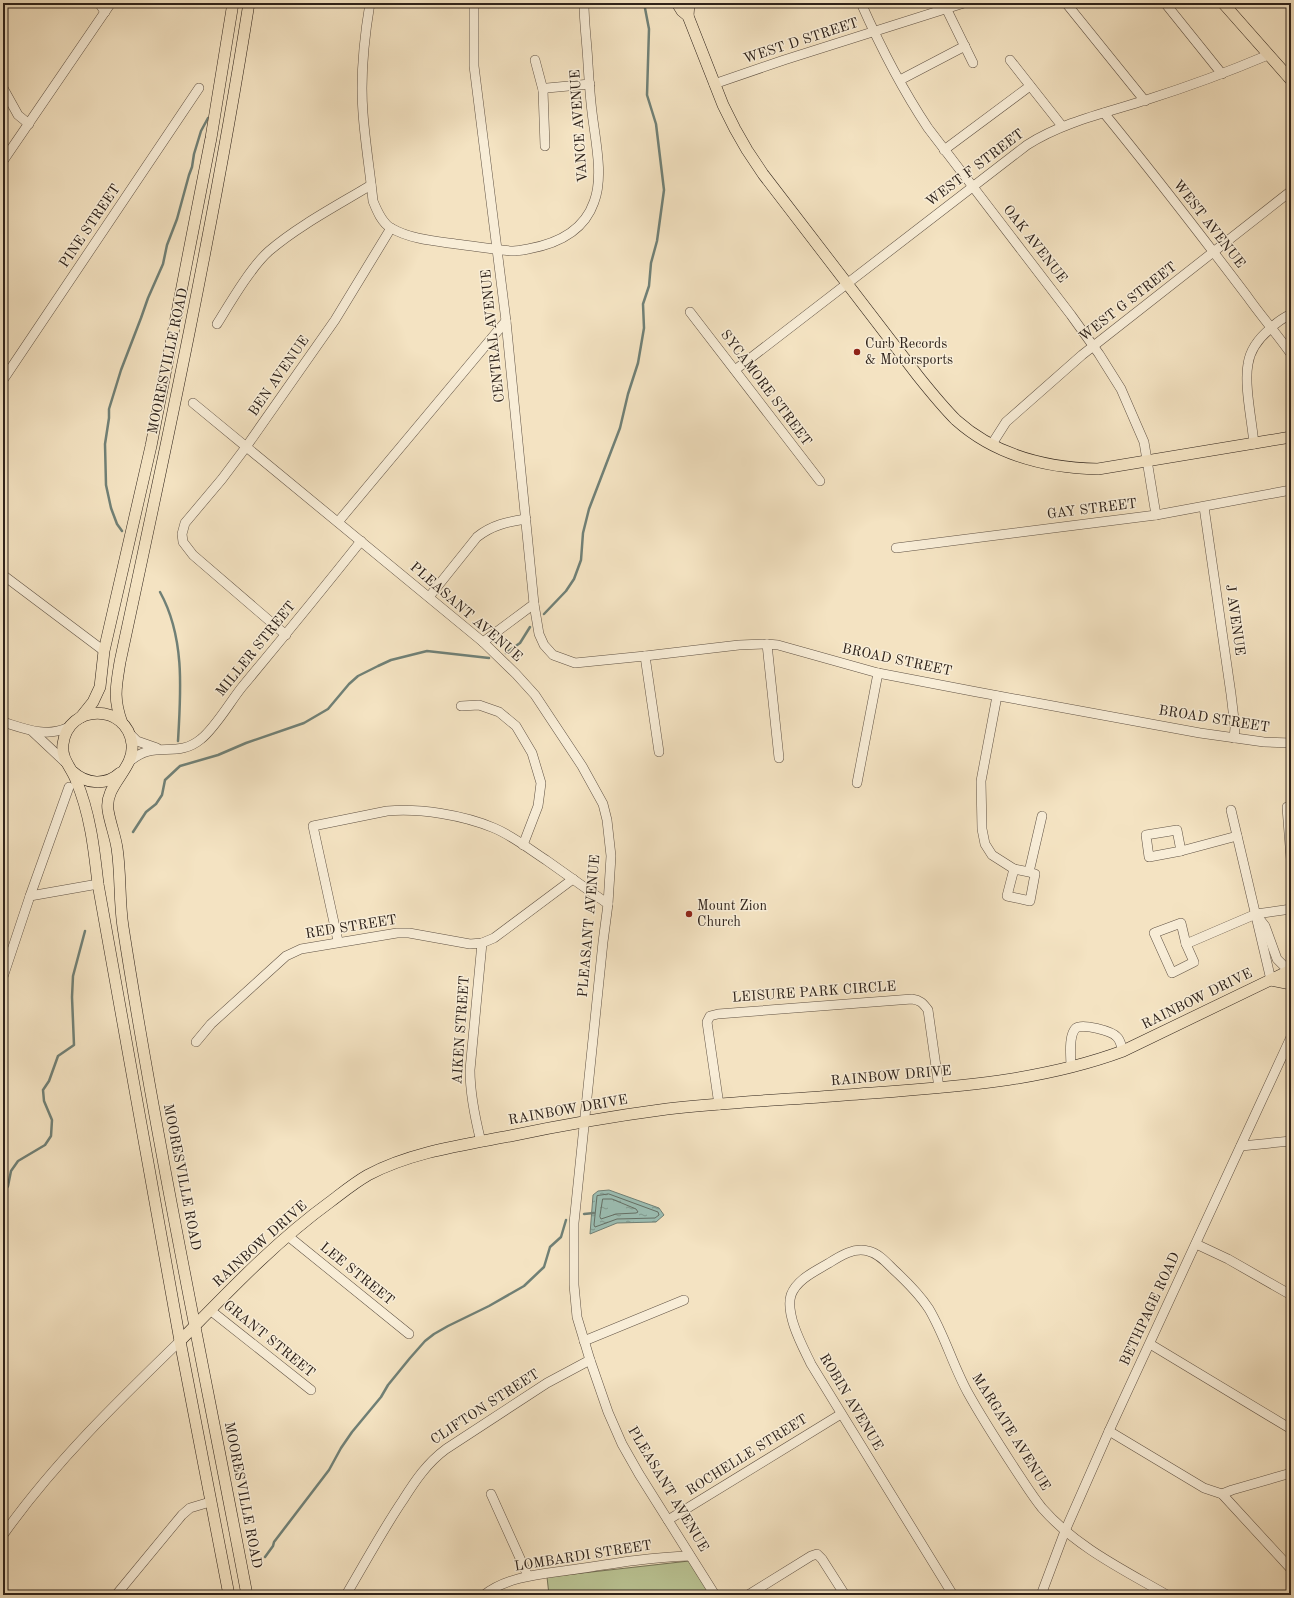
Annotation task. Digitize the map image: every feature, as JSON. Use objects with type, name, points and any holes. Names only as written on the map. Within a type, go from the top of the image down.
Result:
[{"type":"main road","name":"MOORESVILLE ROAD","points":[[228,1595],[180,1341],[98,884],[92,835],[88,816],[77,782],[63,755],[63,745],[65,735],[70,727],[93,702],[99,690],[104,651],[151,446],[212,138],[233,3]]},
{"type":"main road","name":"MOORESVILLE ROAD","points":[[247,1595],[145,1060],[123,924],[117,846],[107,806],[109,794],[127,765],[132,747],[126,728],[118,712],[115,694],[120,662],[193,315],[228,130],[249,3]]},
{"type":"main road","points":[[677,3],[682,11],[688,16]]},
{"type":"main road","points":[[689,3],[688,16],[714,84],[735,129],[751,156],[846,284],[941,405],[974,434],[1010,453],[1052,466],[1072,469],[1098,469],[1291,437]]},
{"type":"main road","points":[[1223,3],[1291,80]]},
{"type":"main road","points":[[80,717],[100,713],[110,715],[126,728]]},
{"type":"main road","points":[[68,766],[82,779],[98,782],[113,778],[127,765]]},
{"type":"main road","name":"RAINBOW DRIVE","points":[[180,1341],[210,1310],[309,1217],[368,1175],[399,1162],[437,1151],[585,1120],[669,1109],[939,1088],[980,1083],[1071,1067],[1123,1051],[1290,971]]},
{"type":"main road","name":"RAINBOW DRIVE","points":[[1271,980],[1291,984]]},
{"type":"street","points":[[98,3],[105,12]]},
{"type":"street","points":[[3,161],[111,3]]},
{"type":"street","points":[[370,3],[365,34],[362,87],[363,112],[371,185],[376,210],[385,223],[391,228]]},
{"type":"street","name":"CENTRAL AVENUE","points":[[474,3],[474,66],[506,321],[534,604]]},
{"type":"street","name":"VANCE AVENUE","points":[[391,228],[408,235],[426,239],[515,251],[541,247],[559,240],[580,225],[589,213],[594,202],[598,180],[584,3]]},
{"type":"street","name":"OAK AVENUE","points":[[861,3],[874,31],[919,114],[944,150],[1094,346],[1121,389],[1144,442],[1156,515]]},
{"type":"street","name":"WEST D STREET","points":[[714,84],[964,3]]},
{"type":"street","points":[[1066,3],[1145,101]]},
{"type":"street","points":[[1166,3],[1222,74]]},
{"type":"street","points":[[946,8],[973,63]]},
{"type":"street","points":[[900,80],[965,46]]},
{"type":"street","name":"WEST F STREET","points":[[735,370],[1027,145],[1062,126],[1145,101],[1222,74],[1268,55]]},
{"type":"street","points":[[535,60],[542,90],[545,146]]},
{"type":"street","points":[[1010,60],[1062,126]]},
{"type":"street","points":[[542,90],[547,88],[590,84]]},
{"type":"street","points":[[944,150],[1030,86]]},
{"type":"street","points":[[3,88],[18,115],[29,124]]},
{"type":"street","name":"PINE STREET","points":[[3,380],[199,88]]},
{"type":"street","name":"WEST AVENUE","points":[[1104,113],[1214,252],[1291,354]]},
{"type":"street","points":[[217,324],[254,268],[268,252],[318,217],[371,185]]},
{"type":"street","name":"WEST G STREET","points":[[992,444],[1006,422],[1094,346],[1291,191]]},
{"type":"street","name":"BEN AVENUE","points":[[286,635],[193,555],[183,542],[182,534],[185,523],[222,479],[246,447],[335,320],[391,228]]},
{"type":"street","name":"SYCAMORE STREET","points":[[690,312],[820,481]]},
{"type":"street","points":[[1254,444],[1249,402],[1248,364],[1254,347],[1279,320],[1291,314]]},
{"type":"street","points":[[338,522],[506,321]]},
{"type":"street","name":"PLEASANT AVENUE","points":[[193,403],[483,642],[516,674],[535,695],[582,766],[603,804],[607,820],[610,850],[608,904],[573,1236],[577,1317],[608,1412],[622,1444],[715,1595]]},
{"type":"street","name":"GAY STREET","points":[[896,548],[1156,515],[1291,490]]},
{"type":"street","name":"J AVENUE","points":[[1204,507],[1231,694],[1235,728],[1234,738]]},
{"type":"street","points":[[429,597],[477,537],[486,530],[504,522],[526,518]]},
{"type":"street","name":"MILLER STREET","points":[[127,765],[141,752],[158,749],[183,749],[202,738],[362,541]]},
{"type":"street","points":[[3,575],[104,651]]},
{"type":"street","points":[[483,642],[534,604]]},
{"type":"street","name":"BROAD STREET","points":[[534,604],[539,634],[544,646],[553,655],[564,660],[582,663],[740,645],[778,645],[878,673],[998,696],[1200,734],[1264,742],[1291,743]]},
{"type":"street","points":[[767,644],[779,758]]},
{"type":"street","points":[[645,656],[659,752]]},
{"type":"street","points":[[858,783],[878,673]]},
{"type":"street","points":[[998,696],[981,781],[982,829],[985,844],[992,854],[1014,869],[1036,874],[1030,901],[1007,896],[1014,869]]},
{"type":"street","points":[[461,706],[479,705],[499,712],[516,726],[532,753],[541,783],[538,806],[524,845]]},
{"type":"street","points":[[3,722],[34,732],[49,733],[70,727]]},
{"type":"street","name":"MILLER STREET","points":[[126,728],[137,741],[158,749]]},
{"type":"street","points":[[34,732],[68,766]]},
{"type":"street","points":[[3,977],[5,962],[69,787]]},
{"type":"street","points":[[1287,807],[1291,859]]},
{"type":"street","points":[[338,941],[313,826],[372,813],[399,810],[442,814],[474,821],[494,828],[524,845],[608,904]]},
{"type":"street","points":[[1231,810],[1271,980]]},
{"type":"street","points":[[1029,872],[1042,816]]},
{"type":"street","points":[[1181,851],[1237,836]]},
{"type":"street","name":"RED STREET","points":[[196,1042],[211,1024],[286,956],[301,949],[338,941],[396,933],[409,933],[470,944],[482,943],[494,938],[573,879]]},
{"type":"street","points":[[30,896],[98,884]]},
{"type":"street","points":[[1186,944],[1256,914],[1291,909]]},
{"type":"street","points":[[1256,914],[1265,926],[1277,960],[1290,971]]},
{"type":"street","points":[[1181,923],[1186,944],[1194,962],[1172,974],[1154,933],[1181,923]]},
{"type":"street","name":"AIKEN STREET","points":[[481,1142],[470,1090],[470,1070],[482,943]]},
{"type":"street","name":"LEISURE PARK CIRCLE","points":[[719,1105],[707,1022],[710,1016],[718,1014],[912,999],[919,1000],[928,1010],[939,1088]]},
{"type":"street","points":[[1071,1067],[1072,1036],[1076,1028],[1084,1025],[1113,1033],[1118,1037],[1123,1051]]},
{"type":"street","name":"BETHPAGE ROAD","points":[[1041,1595],[1065,1531],[1109,1431],[1291,1038]]},
{"type":"street","points":[[1241,1146],[1291,1141]]},
{"type":"street","name":"LEE STREET","points":[[288,1236],[409,1334]]},
{"type":"street","points":[[1196,1244],[1228,1259],[1291,1295]]},
{"type":"street","name":"ROBIN AVENUE","points":[[867,1250],[853,1250],[837,1258],[802,1280],[790,1297],[792,1316],[800,1341],[811,1364],[953,1595]]},
{"type":"street","name":"MARGATE AVENUE","points":[[867,1250],[874,1253],[901,1276],[928,1308],[975,1405],[1001,1448],[1042,1508],[1065,1531],[1094,1552],[1167,1595]]},
{"type":"street","points":[[584,1341],[684,1300]]},
{"type":"street","name":"GRANT STREET","points":[[210,1310],[311,1390]]},
{"type":"street","name":"RAINBOW DRIVE","points":[[3,1535],[55,1468],[94,1425],[180,1341]]},
{"type":"street","points":[[1150,1344],[1291,1429]]},
{"type":"street","name":"CLIFTON STREET","points":[[346,1595],[389,1520],[422,1470],[434,1457],[547,1383],[590,1360]]},
{"type":"street","name":"ROCHELLE STREET","points":[[668,1520],[841,1414]]},
{"type":"street","points":[[1109,1431],[1204,1488],[1222,1494],[1291,1569]]},
{"type":"street","points":[[1222,1494],[1291,1473]]},
{"type":"street","points":[[491,1494],[528,1576]]},
{"type":"street","points":[[116,1595],[182,1515],[190,1508],[210,1502]]},
{"type":"street","points":[[748,1595],[764,1591],[811,1556],[817,1554],[822,1559],[844,1595]]},
{"type":"street","name":"LOMBARDI STREET","points":[[484,1595],[496,1587],[528,1576],[625,1561],[670,1556],[690,1556]]},
{"type":"green space","points":[[689,1561],[710,1595],[549,1595],[547,1577]]},
{"type":"water","points":[[609,1190],[659,1208],[664,1215],[656,1222],[617,1223],[590,1234],[593,1195],[598,1191]]},
{"type":"waterway","points":[[544,614],[566,591],[574,579],[581,560],[583,533],[589,509],[620,428],[628,394],[638,363],[644,328],[643,304],[649,286],[651,263],[657,241],[664,190],[656,124],[647,95],[649,29],[644,3]]},
{"type":"waterway","points":[[122,531],[117,524],[111,508],[106,485],[105,444],[109,409],[121,370],[148,298],[163,264],[167,245],[177,219],[201,131],[208,118]]},
{"type":"waterway","points":[[160,592],[174,627],[180,665],[178,741]]},
{"type":"waterway","points":[[506,653],[520,643],[530,627]]},
{"type":"waterway","points":[[133,832],[146,812],[156,804],[162,795],[165,780],[180,766],[218,755],[246,743],[304,723],[328,709],[349,684],[358,676],[378,666],[391,660],[427,651],[489,658]]},
{"type":"waterway","points":[[3,1194],[8,1186],[11,1171],[18,1161],[45,1145],[51,1136],[52,1120],[44,1101],[43,1090],[49,1081],[58,1056],[74,1045],[72,997],[73,976],[85,931]]},
{"type":"waterway","points":[[584,1214],[594,1213]]},
{"type":"waterway","points":[[265,1557],[273,1546],[274,1542],[329,1470],[352,1432],[381,1397],[388,1385],[425,1341],[448,1326],[489,1306],[524,1286],[544,1267],[550,1247],[561,1237],[566,1220]]},
{"type":"place","name":"Curb Records & Motorsports","points":[[857,352]]},
{"type":"place","name":"Mount Zion Church","points":[[689,914]]}]
